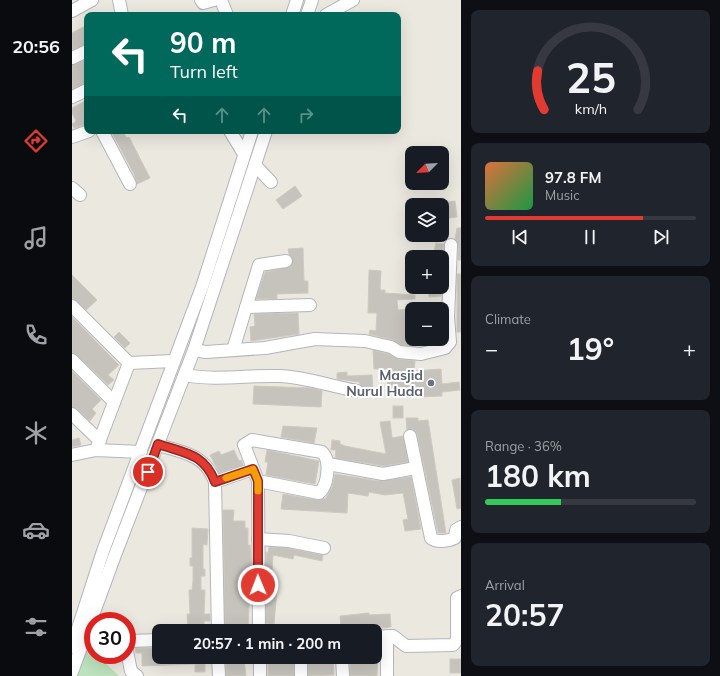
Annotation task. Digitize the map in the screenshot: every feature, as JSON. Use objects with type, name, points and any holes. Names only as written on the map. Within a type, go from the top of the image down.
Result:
[{"type":"street","points":[[73,9],[92,0]]},
{"type":"street","points":[[119,0],[121,12]]},
{"type":"street","points":[[201,0],[204,3],[214,0]]},
{"type":"street","points":[[221,0],[226,12]]},
{"type":"street","points":[[293,12],[297,0]]},
{"type":"street","points":[[308,12],[312,0]]},
{"type":"street","points":[[331,12],[353,0]]},
{"type":"street","points":[[72,58],[84,52]]},
{"type":"street","points":[[72,97],[84,91]]},
{"type":"street","points":[[72,137],[84,133]]},
{"type":"street","points":[[104,134],[130,184]]},
{"type":"street","points":[[232,134],[244,154]]},
{"type":"street","points":[[74,667],[141,452],[173,361],[202,287],[251,134]]},
{"type":"street","points":[[72,647],[109,553],[158,444],[185,375],[214,292],[265,134]]},
{"type":"street","points":[[255,165],[271,182]]},
{"type":"street","points":[[194,350],[206,352],[265,348],[316,339],[365,341],[391,347],[400,352],[421,354],[446,348],[450,342],[448,317],[451,245]]},
{"type":"street","points":[[233,350],[259,265],[286,261]]},
{"type":"street","points":[[202,287],[214,292]]},
{"type":"street","points":[[246,307],[310,305]]},
{"type":"street","points":[[72,306],[129,363],[173,361]]},
{"type":"street","points":[[72,360],[114,402]]},
{"type":"street","points":[[98,445],[129,363]]},
{"type":"street","points":[[185,375],[198,378],[279,376],[301,378],[357,391]]},
{"type":"street","points":[[72,415],[98,445]]},
{"type":"street","points":[[410,436],[432,540],[451,540],[455,538],[456,530],[461,527]]},
{"type":"street","points":[[258,481],[319,492],[322,489],[328,464],[327,458],[322,452],[251,440],[246,442],[244,446],[258,481],[259,624]]},
{"type":"street","points":[[158,444],[189,454],[202,461],[209,467],[215,482],[218,624]]},
{"type":"street","points":[[72,455],[98,445],[141,452]]},
{"type":"street","points":[[328,464],[383,474],[416,468]]},
{"type":"street","points":[[215,482],[253,469]]},
{"type":"street","points":[[258,539],[289,542],[324,548]]},
{"type":"street","points":[[382,636],[393,636],[406,646],[453,645],[457,640],[457,598],[461,596]]},
{"type":"street","points":[[136,641],[152,640]]},
{"type":"street","points":[[382,643],[387,676]]},
{"type":"street","points":[[130,664],[132,672],[137,676]]},
{"type":"street","points":[[218,664],[219,676]]},
{"type":"street","points":[[260,664],[260,676]]},
{"type":"street","points":[[301,664],[301,676]]},
{"type":"street","points":[[342,664],[343,676]]},
{"type":"green space","points":[[84,643],[84,664],[106,664],[119,676],[72,676]]},
{"type":"building","points":[[84,27],[84,45],[72,50],[72,33]]},
{"type":"building","points":[[84,60],[84,84],[72,89],[72,65]]},
{"type":"building","points":[[84,102],[84,125],[74,128],[72,124],[76,121],[72,113],[72,108]]},
{"type":"building","points":[[113,134],[124,134],[127,138],[129,137],[150,178],[137,184],[134,174]]},
{"type":"building","points":[[295,186],[302,196],[283,209],[276,200]]},
{"type":"building","points":[[455,201],[457,217],[449,218],[449,202]]},
{"type":"building","points":[[457,228],[461,228],[461,260],[458,260],[458,245],[455,239]]},
{"type":"building","points":[[436,243],[444,244],[444,250],[434,250]]},
{"type":"building","points":[[303,248],[304,281],[308,281],[308,293],[277,294],[277,299],[256,299],[265,272],[290,267],[293,260],[288,249]]},
{"type":"building","points":[[369,270],[381,271],[380,290],[385,290],[385,293],[415,295],[415,299],[397,300],[398,310],[405,309],[405,345],[401,345],[393,340],[369,334],[370,330],[376,331],[377,313],[368,313]]},
{"type":"building","points":[[457,274],[461,274],[461,332],[457,332]]},
{"type":"building","points":[[72,275],[97,300],[86,310],[72,298]]},
{"type":"building","points":[[429,294],[441,294],[441,296],[429,297]]},
{"type":"building","points":[[298,313],[299,334],[251,341],[250,327],[255,326],[254,314]]},
{"type":"building","points":[[72,317],[119,365],[108,375],[114,380],[108,385],[77,355],[72,353]]},
{"type":"building","points":[[119,332],[130,343],[125,348],[114,337]]},
{"type":"building","points":[[373,350],[388,354],[398,359],[415,361],[414,371],[441,369],[442,384],[459,382],[460,390],[442,392],[442,396],[420,397],[420,391],[387,388],[389,369],[374,369]]},
{"type":"building","points":[[72,371],[101,400],[92,409],[96,413],[90,421],[77,409],[72,407]]},
{"type":"building","points":[[347,372],[347,376],[372,375],[373,391],[364,391],[359,382],[337,379],[337,373]]},
{"type":"building","points":[[254,386],[312,388],[322,391],[321,407],[253,404]]},
{"type":"building","points":[[393,406],[403,406],[403,418],[393,418]]},
{"type":"building","points":[[406,418],[418,418],[418,421],[428,420],[446,533],[438,533],[417,434],[413,429],[407,430]]},
{"type":"building","points":[[390,421],[392,438],[403,436],[408,462],[384,466],[335,458],[336,450],[331,450],[332,440],[340,441],[340,444],[345,446],[386,454],[380,422]]},
{"type":"building","points":[[283,426],[317,428],[314,443],[281,437]]},
{"type":"building","points":[[79,438],[81,445],[72,447],[72,440]]},
{"type":"building","points":[[234,450],[239,461],[241,460],[243,465],[219,473],[210,455],[219,451],[221,455]]},
{"type":"building","points":[[267,450],[319,461],[315,484],[266,475],[268,462],[265,462]]},
{"type":"building","points":[[335,474],[378,481],[411,477],[421,529],[405,531],[403,520],[408,519],[403,493],[385,495],[369,492],[368,496],[348,493],[347,513],[281,509],[283,494],[318,500],[326,498],[332,487]]},
{"type":"building","points":[[460,478],[461,508],[457,509],[452,480]]},
{"type":"building","points":[[223,510],[234,510],[233,521],[245,521],[245,528],[248,528],[248,545],[250,545],[251,560],[248,624],[225,624]]},
{"type":"building","points":[[192,528],[208,529],[207,545],[203,544],[203,569],[205,569],[205,576],[201,576],[201,590],[205,590],[204,614],[210,614],[210,621],[204,621],[204,624],[188,624],[187,614],[190,614],[189,590],[192,590],[193,581],[193,566],[190,566],[190,558],[192,558]]},
{"type":"building","points":[[269,547],[288,548],[323,555],[322,561],[294,555],[293,559],[273,555],[271,590],[277,590],[274,624],[266,623],[266,552],[268,553]]},
{"type":"building","points":[[369,613],[369,615],[390,614],[391,627],[382,628],[382,624],[341,624],[340,616]]},
{"type":"building","points":[[136,648],[152,648],[152,664],[195,664],[142,666],[142,653],[136,653]]},
{"type":"building","points":[[450,659],[461,659],[461,673],[450,673]]},
{"type":"building","points":[[195,664],[205,664],[205,672],[195,672]]},
{"type":"building","points":[[226,664],[245,664],[246,676],[226,676]]},
{"type":"building","points":[[268,664],[294,664],[294,676],[268,676]]},
{"type":"building","points":[[308,664],[333,664],[334,675],[308,676]]},
{"type":"building","points":[[350,664],[378,664],[377,676],[350,676]]},
{"type":"slow traffic","points":[[226,478],[253,469],[258,481],[258,491]]},
{"type":"place","name":"Masjid Nurul Huda","points":[[431,383]]},
{"type":"route","points":[[148,472],[158,444],[189,454],[202,461],[209,467],[215,482],[253,469],[258,481],[258,585]]}]
